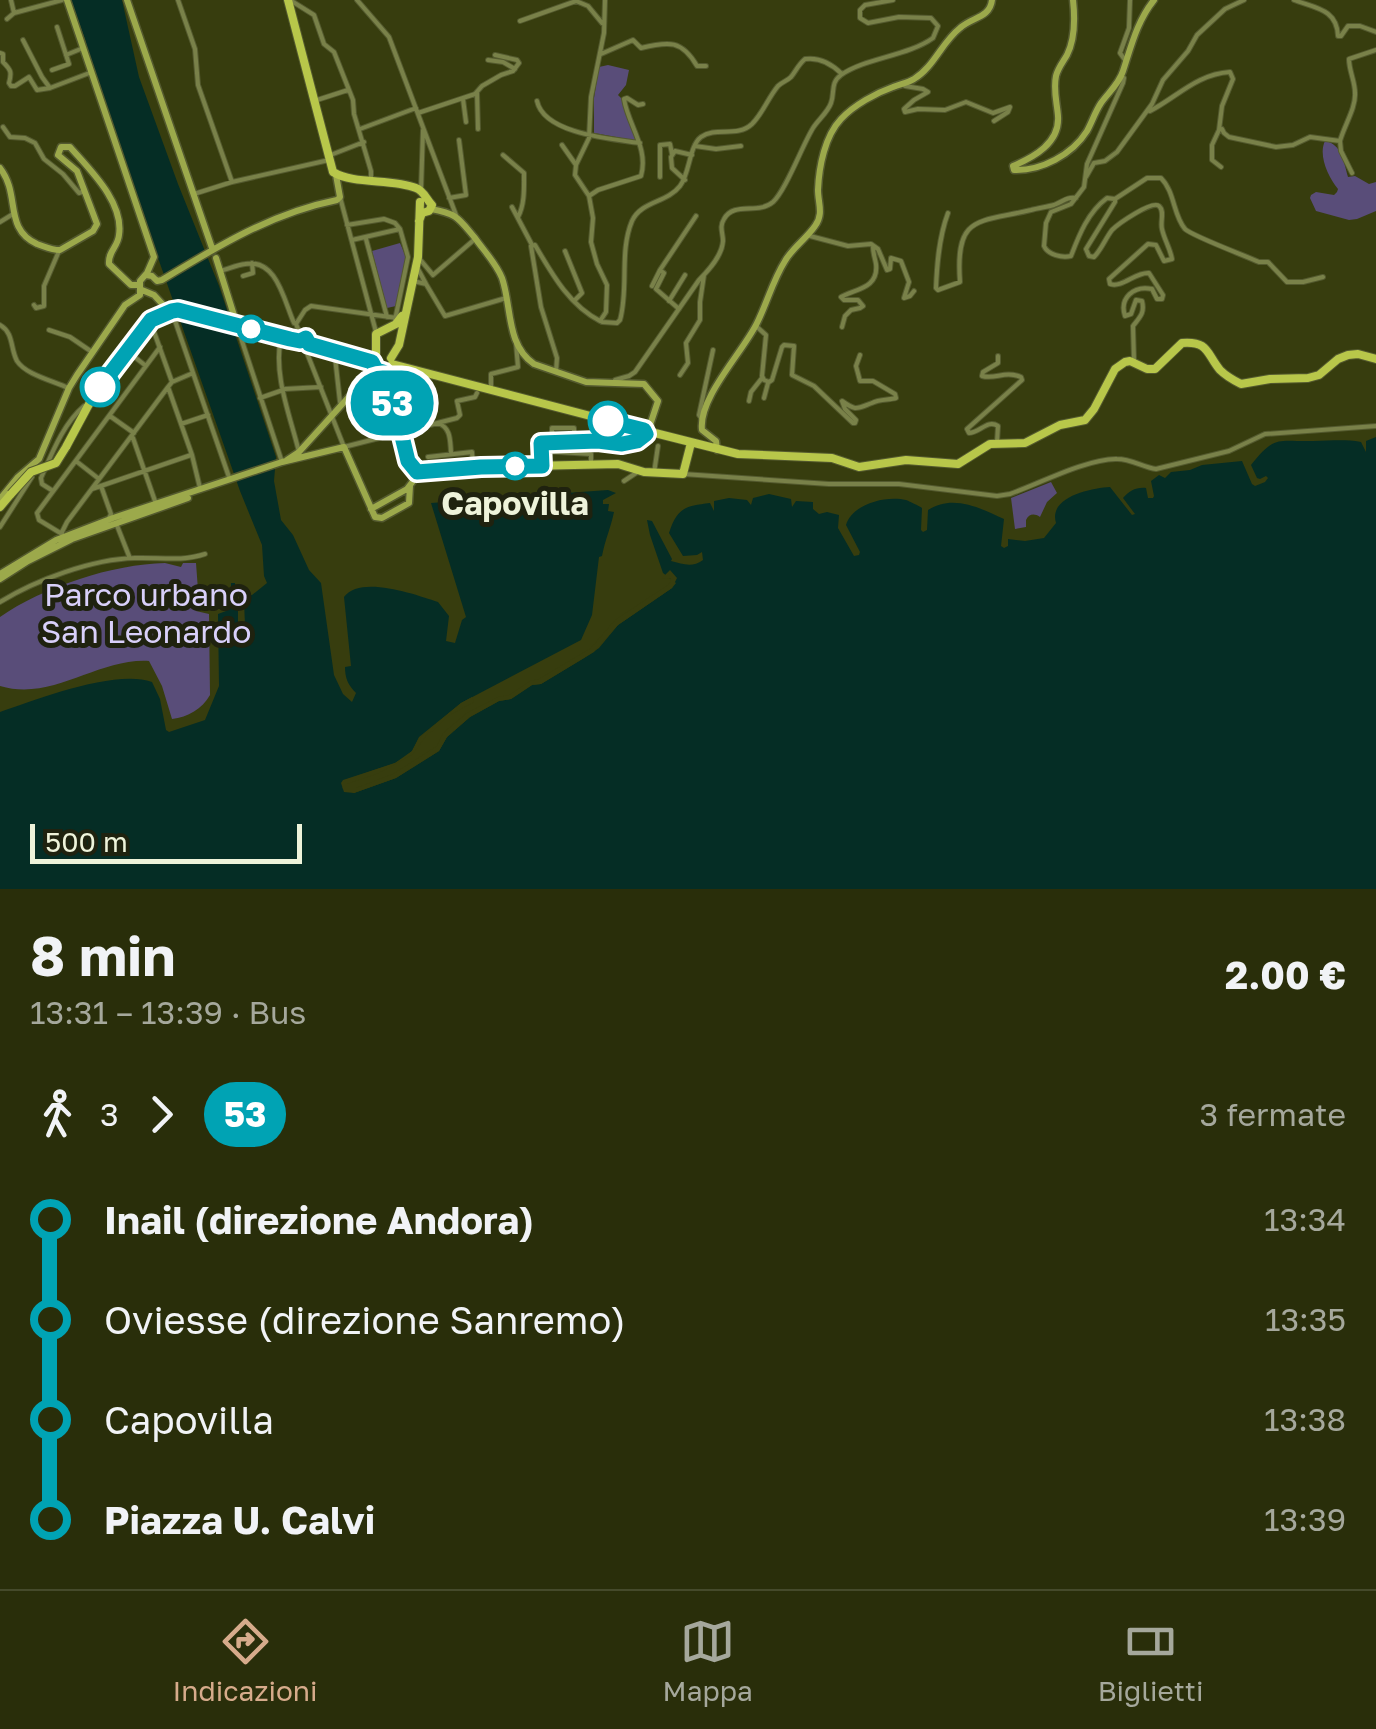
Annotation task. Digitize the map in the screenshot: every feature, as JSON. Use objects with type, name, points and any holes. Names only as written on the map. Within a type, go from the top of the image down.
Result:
[{"type":"main road","points":[[4,499],[22,472],[36,465],[69,388],[92,352],[125,306],[147,290],[153,261],[84,48],[64,0]]},
{"type":"main road","points":[[127,0],[235,326]]},
{"type":"main road","points":[[289,0],[340,196],[244,232],[160,281],[151,277],[140,279],[147,290],[169,312],[304,343],[388,370],[399,346],[413,281],[423,206]]},
{"type":"main road","points":[[717,450],[716,441],[702,430],[702,419],[717,383],[756,326],[783,264],[818,222],[820,173],[835,126],[850,110],[923,72],[958,29],[988,11],[992,0]]},
{"type":"main road","points":[[1073,0],[1072,41],[1054,90],[1057,128],[1046,146],[1013,166],[1014,170],[1041,166],[1072,148],[1122,73],[1146,10],[1154,0]]},
{"type":"main road","points":[[0,168],[9,183],[20,232],[27,239],[60,250],[96,227],[75,169],[59,156],[62,147],[72,149],[115,205],[120,235],[109,262],[131,285],[147,290]]},
{"type":"main road","points":[[336,176],[409,187],[423,206],[456,215],[501,274],[516,344],[530,362],[586,382],[646,386],[658,401],[645,431]]},
{"type":"main road","points":[[400,339],[399,318],[415,258]]},
{"type":"main road","points":[[4,499],[31,472],[56,463],[88,403],[128,351],[169,312]]},
{"type":"main road","points":[[373,363],[376,334],[399,318]]},
{"type":"main road","points":[[280,463],[299,452],[384,354],[391,361],[477,390],[717,450],[832,458],[859,467],[906,460],[958,464],[982,448],[997,443],[1025,443],[1060,425],[1085,420],[1115,369],[1125,362],[1134,362],[1151,370],[1182,343],[1198,342],[1209,351],[1218,368],[1241,384],[1270,378],[1308,378],[1348,355],[1376,358]]},
{"type":"main road","points":[[373,363],[388,379],[409,465],[420,472],[618,464],[626,475],[640,470],[683,474],[691,443]]},
{"type":"main road","points":[[64,539],[148,512],[227,480],[344,447],[376,518],[409,503],[410,486]]},
{"type":"main road","points":[[370,509],[410,486],[420,472]]},
{"type":"main road","points":[[366,499],[383,502]]},
{"type":"main road","points":[[0,577],[64,539],[122,515],[172,501]]},
{"type":"main road","points":[[148,512],[156,504]]},
{"type":"main road","points":[[116,523],[122,515]]},
{"type":"street","points":[[11,0],[14,13]]},
{"type":"street","points":[[7,19],[14,13],[64,0]]},
{"type":"street","points":[[178,0],[195,48],[198,84],[232,182]]},
{"type":"street","points":[[289,0],[314,15],[320,36],[334,52],[353,100],[371,179]]},
{"type":"street","points":[[357,0],[389,37],[456,215]]},
{"type":"street","points":[[601,320],[606,312],[608,286],[590,242],[593,218],[588,196],[576,179],[576,165],[589,136],[605,0]]},
{"type":"street","points":[[605,383],[635,372],[712,267],[723,242],[724,218],[736,210],[758,209],[774,202],[814,125],[832,102],[832,86],[842,74],[933,38],[938,26],[930,18],[898,17],[870,23],[862,20],[863,6],[892,0]]},
{"type":"street","points":[[1126,60],[1120,54],[1129,28],[1130,0]]},
{"type":"street","points":[[1086,177],[1094,163],[1117,152],[1146,114],[1163,80],[1198,35],[1226,9],[1244,0]]},
{"type":"street","points":[[1294,0],[1317,7],[1336,20],[1338,36],[1348,26],[1376,32]]},
{"type":"street","points":[[520,22],[578,2],[591,8],[604,28]]},
{"type":"street","points":[[52,70],[68,64],[57,27]]},
{"type":"street","points":[[23,40],[50,88]]},
{"type":"street","points":[[601,54],[633,40],[641,48],[672,45],[687,50],[697,66],[706,66]]},
{"type":"street","points":[[66,55],[84,48]]},
{"type":"street","points":[[1352,174],[1340,141],[1356,92],[1349,59],[1376,50]]},
{"type":"street","points":[[0,54],[10,69],[11,86],[29,77],[37,90],[50,88],[92,72]]},
{"type":"street","points":[[360,129],[463,99],[515,69],[518,61],[495,56]]},
{"type":"street","points":[[488,60],[515,69]]},
{"type":"street","points":[[512,207],[563,290],[590,316],[616,323],[625,295],[626,246],[635,216],[674,193],[685,180],[698,139],[706,134],[746,128],[803,60],[828,63],[842,74]]},
{"type":"street","points":[[1146,114],[1189,84],[1230,72],[1232,79],[1222,106],[1220,130],[1210,154],[1221,166]]},
{"type":"street","points":[[1122,73],[1123,83],[1091,154],[1084,188],[1071,204],[1051,212],[1046,222],[1045,250],[1066,258],[1071,256],[1078,234],[1107,198],[1114,199],[1147,178],[1161,178],[1182,223],[1193,235],[1259,262],[1268,262],[1287,282],[1323,277]]},
{"type":"street","points":[[887,89],[912,86],[928,91],[908,104],[906,112],[944,110],[966,102],[993,113],[1010,107],[994,122]]},
{"type":"street","points":[[314,101],[348,90]]},
{"type":"street","points":[[478,92],[478,129]]},
{"type":"street","points":[[463,99],[466,122]]},
{"type":"street","points":[[588,196],[641,176],[644,166],[640,142],[624,99],[643,104]]},
{"type":"street","points":[[537,102],[545,117],[589,136],[640,142]]},
{"type":"street","points":[[1221,119],[1222,130],[1229,136],[1276,147],[1310,137],[1340,141]]},
{"type":"street","points":[[423,125],[423,206]]},
{"type":"street","points":[[3,128],[12,138]]},
{"type":"street","points":[[0,134],[35,143],[46,162],[63,174],[76,191],[85,192]]},
{"type":"street","points":[[449,198],[466,195],[459,140]]},
{"type":"street","points":[[194,194],[328,158],[364,142]]},
{"type":"street","points":[[660,177],[660,144],[670,144],[672,168],[685,180]]},
{"type":"street","points":[[562,146],[576,165]]},
{"type":"street","points":[[695,146],[741,146]]},
{"type":"street","points":[[672,154],[675,150],[692,155]]},
{"type":"street","points":[[504,154],[524,172],[524,196],[518,217]]},
{"type":"street","points":[[340,196],[376,334]]},
{"type":"street","points":[[948,213],[936,261],[938,290],[960,282],[960,252],[971,225],[1076,198]]},
{"type":"street","points":[[1114,199],[1088,243],[1089,256],[1098,254],[1112,230],[1154,203],[1162,209],[1162,228],[1172,256],[1170,261],[1164,260],[1160,249],[1148,244],[1109,278],[1110,284],[1117,286],[1149,272],[1163,296],[1157,299],[1152,289],[1146,287],[1128,295],[1124,302],[1125,316],[1131,314],[1136,300],[1142,301],[1144,307],[1133,326],[1134,362]]},
{"type":"street","points":[[652,286],[696,216]]},
{"type":"street","points":[[2,220],[16,217]]},
{"type":"street","points":[[347,225],[384,219],[395,222],[445,316],[506,298]]},
{"type":"street","points":[[352,240],[401,232]]},
{"type":"street","points":[[807,235],[848,246],[873,246],[887,270],[890,258],[901,261],[909,282],[904,298],[914,290]]},
{"type":"street","points":[[366,238],[387,316]]},
{"type":"street","points":[[415,258],[433,274],[475,239]]},
{"type":"street","points":[[532,244],[540,307],[556,358],[556,372]]},
{"type":"street","points":[[842,327],[850,310],[863,306],[858,300],[841,297],[872,282],[876,268],[873,246]]},
{"type":"street","points":[[34,305],[44,306],[44,286],[60,250]]},
{"type":"street","points":[[565,251],[582,293],[574,301]]},
{"type":"street","points":[[243,276],[253,272],[252,264]]},
{"type":"street","points":[[220,272],[252,264],[263,266],[274,276],[344,447],[459,417],[457,400],[475,397],[477,390]]},
{"type":"street","points":[[660,270],[664,273],[656,289],[680,309]]},
{"type":"street","points":[[669,301],[685,275]]},
{"type":"street","points":[[680,375],[688,363],[686,343],[700,320],[704,275]]},
{"type":"street","points":[[413,281],[426,284]]},
{"type":"street","points":[[296,328],[305,310],[315,305],[399,318]]},
{"type":"street","points":[[202,491],[153,329],[169,312],[208,415],[227,480]]},
{"type":"street","points":[[0,325],[8,331],[21,366],[69,388]]},
{"type":"street","points":[[235,326],[280,463]]},
{"type":"street","points":[[749,400],[762,378],[766,335],[756,326]]},
{"type":"street","points":[[49,330],[92,352]]},
{"type":"street","points":[[281,337],[278,368],[299,452]]},
{"type":"street","points":[[492,391],[491,374],[518,367],[516,344]]},
{"type":"street","points":[[764,398],[782,348],[787,344],[794,346],[791,374],[814,386],[856,424],[842,400],[857,409],[896,398],[873,381],[860,381],[856,366],[860,355]]},
{"type":"street","points":[[160,347],[36,516],[64,539],[67,522],[170,385],[193,373]]},
{"type":"street","points":[[702,419],[699,415],[713,350]]},
{"type":"street","points":[[128,351],[146,366]]},
{"type":"street","points":[[335,354],[340,407]]},
{"type":"street","points":[[997,443],[995,424],[974,433],[966,429],[1022,380],[1011,373],[982,376],[998,363],[998,356]]},
{"type":"street","points":[[762,378],[769,382]]},
{"type":"street","points":[[260,398],[283,390],[320,387]]},
{"type":"street","points":[[53,491],[42,484],[41,478],[74,415],[88,403]]},
{"type":"street","points":[[181,424],[208,415]]},
{"type":"street","points":[[110,416],[133,434],[156,504]]},
{"type":"street","points":[[438,423],[449,432],[452,454]]},
{"type":"street","points":[[683,474],[829,484],[898,484],[997,496],[1096,461],[1122,459],[1156,469],[1230,450],[1265,434],[1376,426]]},
{"type":"street","points":[[552,442],[552,428],[574,428],[567,465]]},
{"type":"street","points":[[542,466],[541,443],[622,444],[637,441],[645,431]]},
{"type":"street","points":[[654,473],[658,446]]},
{"type":"street","points":[[541,451],[591,454],[592,464]]},
{"type":"street","points":[[428,457],[472,452],[473,467]]},
{"type":"street","points":[[92,489],[192,455]]},
{"type":"street","points":[[50,457],[58,464]]},
{"type":"street","points":[[76,461],[100,479]]},
{"type":"street","points":[[0,527],[32,476]]},
{"type":"street","points":[[58,476],[59,484]]},
{"type":"street","points":[[101,486],[112,515],[105,521]]},
{"type":"street","points":[[116,523],[130,558]]},
{"type":"street","points":[[0,602],[48,577],[130,558],[179,560],[205,554]]},
{"type":"green space","points":[[599,67],[629,70],[626,85],[618,95],[638,141],[594,133]]},
{"type":"green space","points":[[1325,141],[1339,150],[1348,177],[1355,176],[1369,184],[1376,182],[1376,211],[1349,220],[1316,211],[1311,195],[1334,195],[1338,189],[1325,166]]},
{"type":"green space","points":[[400,243],[406,257],[396,306],[387,308],[372,251]]},
{"type":"green space","points":[[1051,482],[1057,493],[1040,517],[1030,515],[1026,527],[1015,529],[1011,498]]},
{"type":"green space","name":"Parco urbano San Leonardo","points":[[165,563],[181,567],[183,563],[196,563],[196,611],[209,614],[210,695],[199,708],[172,719],[149,661],[111,666],[38,688],[0,686],[0,617],[79,579]]},
{"type":"water","points":[[71,0],[122,0],[139,77],[219,286],[276,457],[274,481],[281,520],[293,535],[309,570],[321,583],[334,675],[343,694],[352,702],[356,693],[345,671],[345,667],[351,666],[344,597],[352,591],[362,587],[388,588],[438,602],[449,616],[446,641],[455,643],[466,617],[431,503],[608,490],[616,493],[603,500],[603,504],[609,504],[608,511],[614,512],[599,557],[592,615],[581,640],[461,703],[419,737],[405,757],[354,777],[342,788],[354,793],[396,778],[439,751],[447,737],[470,717],[541,684],[584,658],[599,648],[618,625],[672,588],[676,583],[663,573],[647,520],[652,521],[671,561],[687,565],[703,560],[702,552],[683,556],[669,533],[679,513],[710,503],[714,511],[714,501],[729,498],[747,500],[751,505],[753,498],[769,494],[791,499],[792,507],[796,501],[813,502],[813,509],[819,514],[839,515],[838,528],[854,556],[860,552],[846,525],[849,518],[862,507],[889,499],[906,500],[922,508],[923,532],[927,530],[928,510],[937,505],[966,504],[986,511],[1004,519],[1004,548],[1008,539],[1044,538],[1056,523],[1058,507],[1092,489],[1110,487],[1132,515],[1135,514],[1123,498],[1133,490],[1146,488],[1148,498],[1153,498],[1151,481],[1159,475],[1165,478],[1171,472],[1202,465],[1242,461],[1255,486],[1268,478],[1257,478],[1251,465],[1272,444],[1361,442],[1366,452],[1366,441],[1376,437],[1376,889],[0,889],[0,712],[76,687],[136,679],[152,682],[169,732],[205,720],[219,686],[218,614],[226,611],[231,583],[235,583],[241,627],[245,625],[244,601],[267,583],[262,545],[87,56]]},
{"type":"pier","points":[[670,570],[677,578],[672,588],[618,625],[594,652],[541,684],[470,717],[447,737],[439,751],[396,778],[354,793],[344,792],[343,780],[395,763],[412,751],[419,738],[461,703],[472,697],[474,702],[428,733],[413,754],[379,773],[347,784],[347,788],[393,774],[437,746],[443,733],[467,713],[509,695],[591,648],[615,620],[668,585],[670,578],[661,579]]},
{"type":"bus line","name":"53","points":[[100,387],[154,317],[178,310],[290,339],[306,338],[309,344],[372,362],[388,379],[409,465],[417,472],[542,466],[541,443],[622,444],[646,434],[644,430],[608,421]]},
{"type":"place","name":"Capovilla","points":[[515,466]]}]
